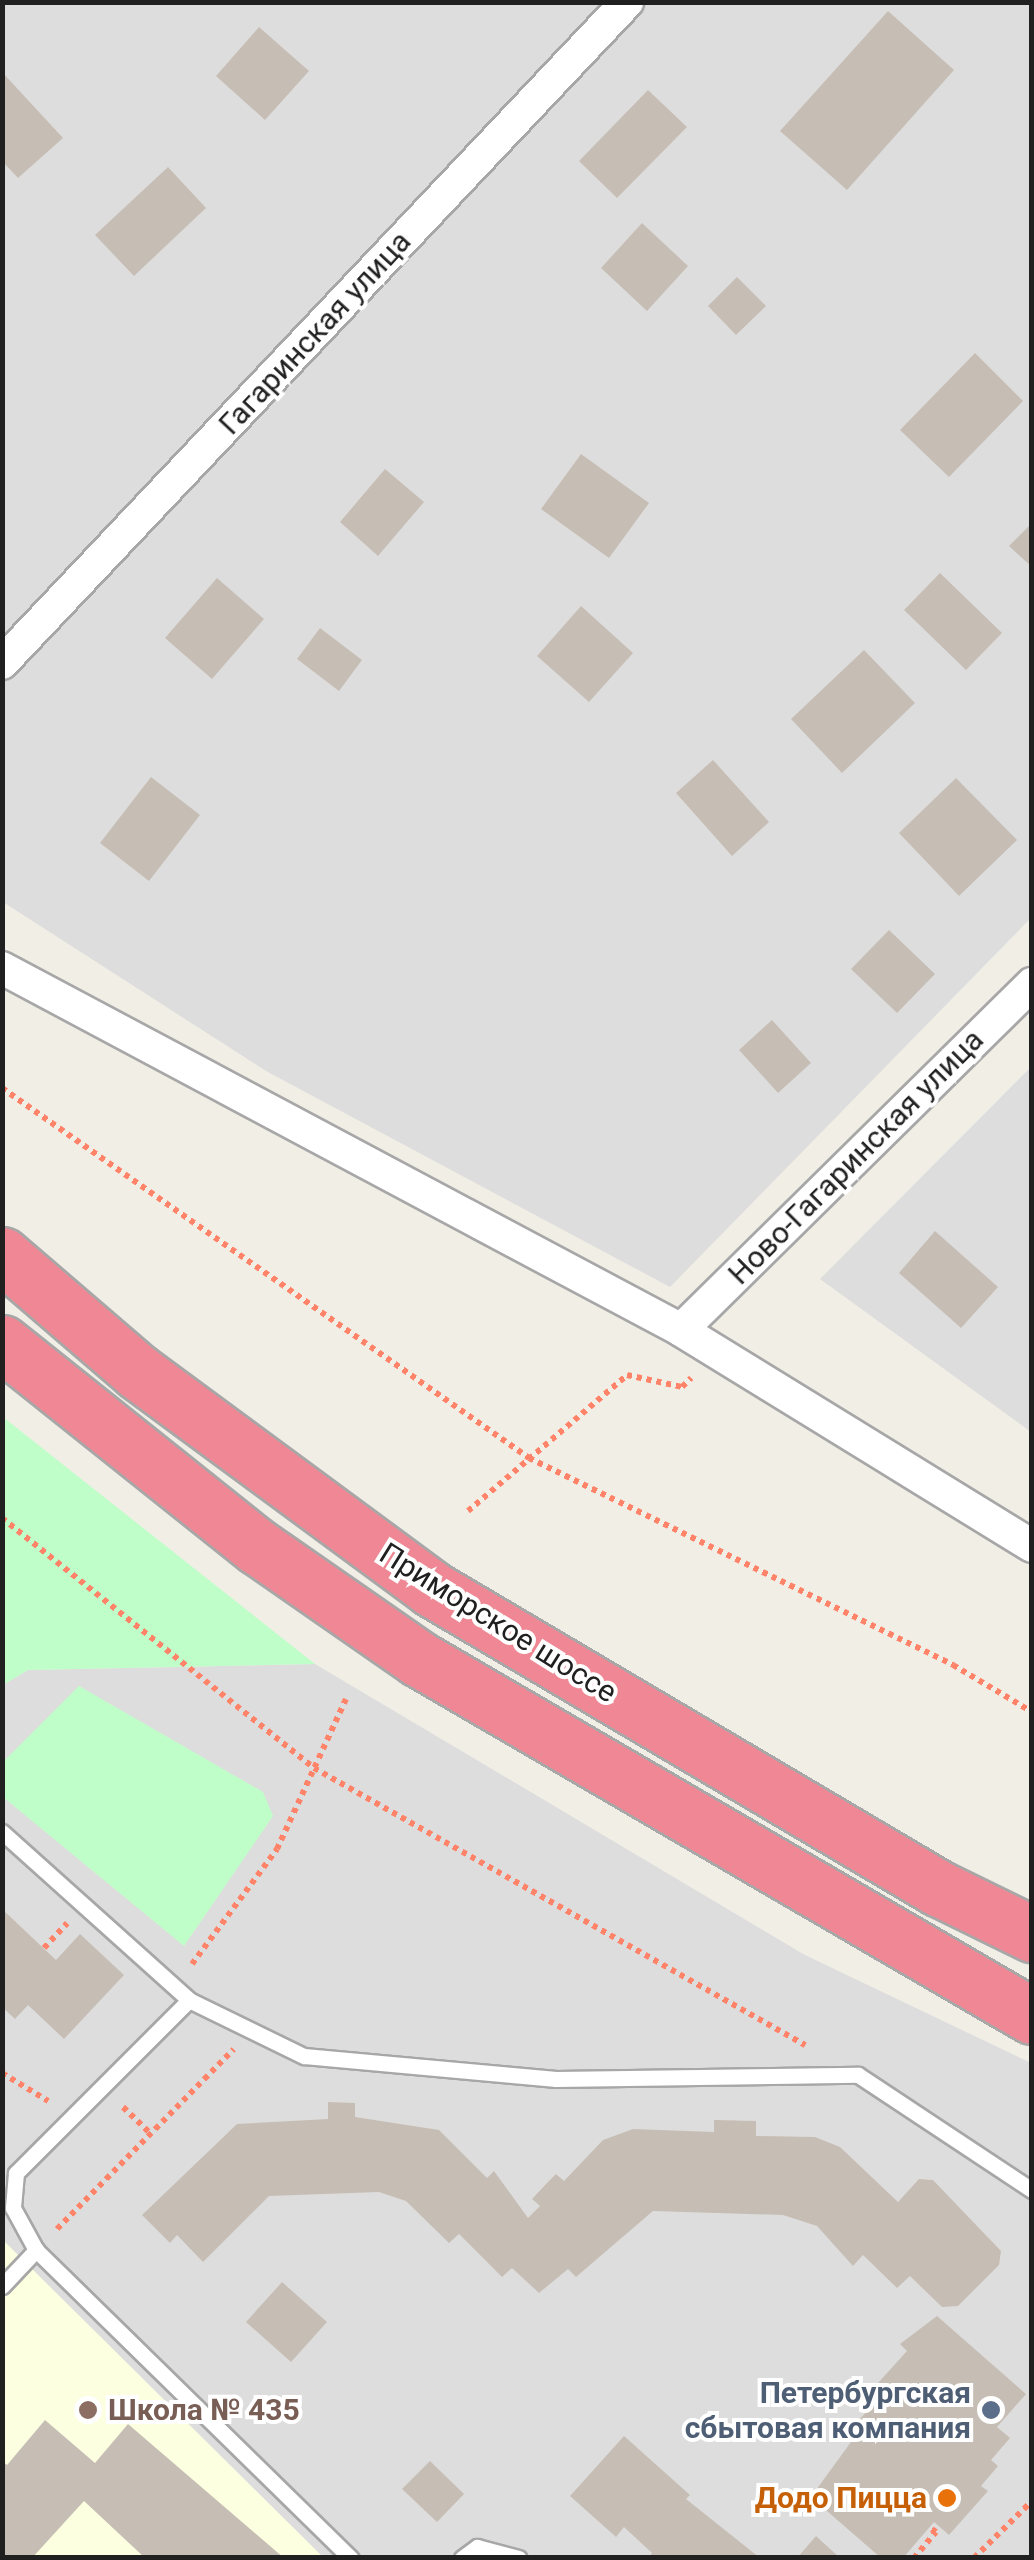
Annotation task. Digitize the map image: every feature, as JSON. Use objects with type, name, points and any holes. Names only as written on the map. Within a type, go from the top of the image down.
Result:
[{"type":"highway","name":"Приморское шоссе","points":[[2,1255],[138,1372],[432,1589],[938,1888],[1032,1934]]},
{"type":"highway","points":[[2,1343],[258,1547],[420,1659],[1032,2016]]},
{"type":"street","name":"Гагаринская улица","points":[[2,663],[627,2]]},
{"type":"street","points":[[2,968],[680,1330],[1032,1546]]},
{"type":"street","name":"Ново-Гагаринская улица","points":[[680,1330],[1032,984]]},
{"type":"lane","points":[[2,1832],[188,2000],[304,2056],[556,2079],[858,2075],[1032,2190]]},
{"type":"lane","points":[[188,2000],[16,2173],[13,2208],[36,2250],[351,2558]]},
{"type":"lane","points":[[2,2286],[36,2250]]},
{"type":"lane","points":[[462,2558],[477,2547],[519,2558]]},
{"type":"path","points":[[2,1088],[529,1458],[954,1665],[1032,1712]]},
{"type":"path","points":[[468,1511],[627,1375],[682,1387],[718,1354]]},
{"type":"path","points":[[2,1518],[314,1768],[858,2075]]},
{"type":"path","points":[[174,1987],[277,1850],[346,1699]]},
{"type":"path","points":[[36,2250],[252,2030]]},
{"type":"path","points":[[2,2073],[72,2116]]},
{"type":"path","points":[[102,2086],[150,2134]]},
{"type":"path","points":[[977,2556],[1032,2501]]},
{"type":"path","points":[[914,2558],[936,2532],[930,2528]]},
{"type":"shaded area","points":[[2,3],[1031,3],[1031,918],[670,1287],[266,1071],[3,902]]},
{"type":"shaded area","points":[[1031,1067],[1031,1432],[820,1279]]},
{"type":"shaded area","points":[[315,1664],[805,1955],[1031,2063],[1031,2557],[3,2557],[2,1685],[28,1670]]},
{"type":"shaded area","name":"Школа № 435","points":[[2,2239],[25,2262],[323,2557],[3,2557]]},
{"type":"green space","points":[[2,1417],[315,1664],[28,1670],[3,1685]]},
{"type":"green space","points":[[79,1686],[263,1792],[273,1816],[184,1946],[3,1797],[3,1762]]},
{"type":"building","points":[[888,11],[954,70],[847,190],[780,131]]},
{"type":"building","points":[[259,27],[309,71],[265,120],[216,76]]},
{"type":"building","points":[[2,72],[63,138],[18,178],[2,161]]},
{"type":"building","points":[[648,90],[687,127],[617,198],[579,161]]},
{"type":"building","points":[[168,167],[206,208],[134,276],[95,235]]},
{"type":"building","points":[[642,223],[688,266],[647,311],[601,268]]},
{"type":"building","points":[[737,277],[766,306],[736,335],[708,306]]},
{"type":"building","points":[[975,353],[1023,401],[949,477],[900,430]]},
{"type":"building","points":[[581,454],[649,503],[609,558],[541,509]]},
{"type":"building","points":[[385,469],[424,502],[378,556],[340,522]]},
{"type":"building","points":[[1032,523],[1032,567],[1009,546]]},
{"type":"building","points":[[940,573],[1002,633],[966,670],[904,610]]},
{"type":"building","points":[[217,578],[264,619],[212,679],[165,638]]},
{"type":"building","points":[[581,606],[633,653],[589,702],[537,656]]},
{"type":"building","points":[[320,628],[362,660],[339,691],[297,659]]},
{"type":"building","points":[[864,650],[915,703],[842,773],[791,719]]},
{"type":"building","points":[[713,760],[769,822],[732,856],[676,793]]},
{"type":"building","points":[[151,777],[200,815],[149,881],[100,843]]},
{"type":"building","points":[[956,778],[1017,840],[959,896],[899,833]]},
{"type":"building","points":[[889,930],[935,974],[897,1013],[851,969]]},
{"type":"building","points":[[772,1020],[811,1063],[778,1093],[739,1050]]},
{"type":"building","points":[[935,1231],[998,1287],[961,1328],[899,1273]]},
{"type":"building","points":[[2,1909],[56,1960],[80,1934],[124,1975],[64,2039],[28,2005],[15,2019],[2,2007]]},
{"type":"building","points":[[328,2102],[355,2103],[355,2117],[439,2130],[487,2178],[494,2171],[528,2218],[540,2206],[532,2199],[548,2182],[556,2174],[564,2181],[603,2140],[633,2129],[714,2132],[714,2120],[756,2121],[756,2136],[815,2137],[840,2147],[898,2202],[919,2179],[933,2180],[1001,2251],[999,2265],[958,2306],[942,2307],[910,2276],[897,2288],[863,2255],[853,2266],[817,2226],[783,2215],[653,2211],[576,2277],[568,2269],[539,2293],[512,2268],[502,2277],[459,2234],[449,2243],[406,2201],[379,2192],[269,2196],[203,2262],[177,2235],[170,2243],[142,2215],[237,2124],[328,2119]]},
{"type":"building","points":[[282,2282],[327,2322],[291,2362],[246,2322]]},
{"type":"building","points":[[937,2316],[1026,2394],[997,2427],[1010,2438],[991,2460],[998,2466],[981,2486],[988,2491],[949,2535],[934,2522],[903,2558],[881,2558],[811,2497],[856,2435],[850,2430],[886,2390],[878,2383],[907,2351],[900,2344]]},
{"type":"building","points":[[45,2420],[95,2463],[128,2424],[284,2558],[145,2558],[84,2501],[32,2558],[2,2558],[2,2461],[7,2465]]},
{"type":"building","points":[[624,2436],[690,2495],[686,2499],[760,2558],[648,2558],[652,2553],[624,2527],[616,2537],[570,2496]]},
{"type":"building","points":[[430,2461],[464,2494],[437,2522],[402,2489]]},
{"type":"building","points":[[816,2536],[840,2558],[797,2558]]},
{"type":"place","name":"Школа № 435","points":[[88,2410]]},
{"type":"place","name":"Петербургская сбытовая компания","points":[[991,2410]]},
{"type":"place","name":"Додо Пицца","points":[[947,2498]]}]
